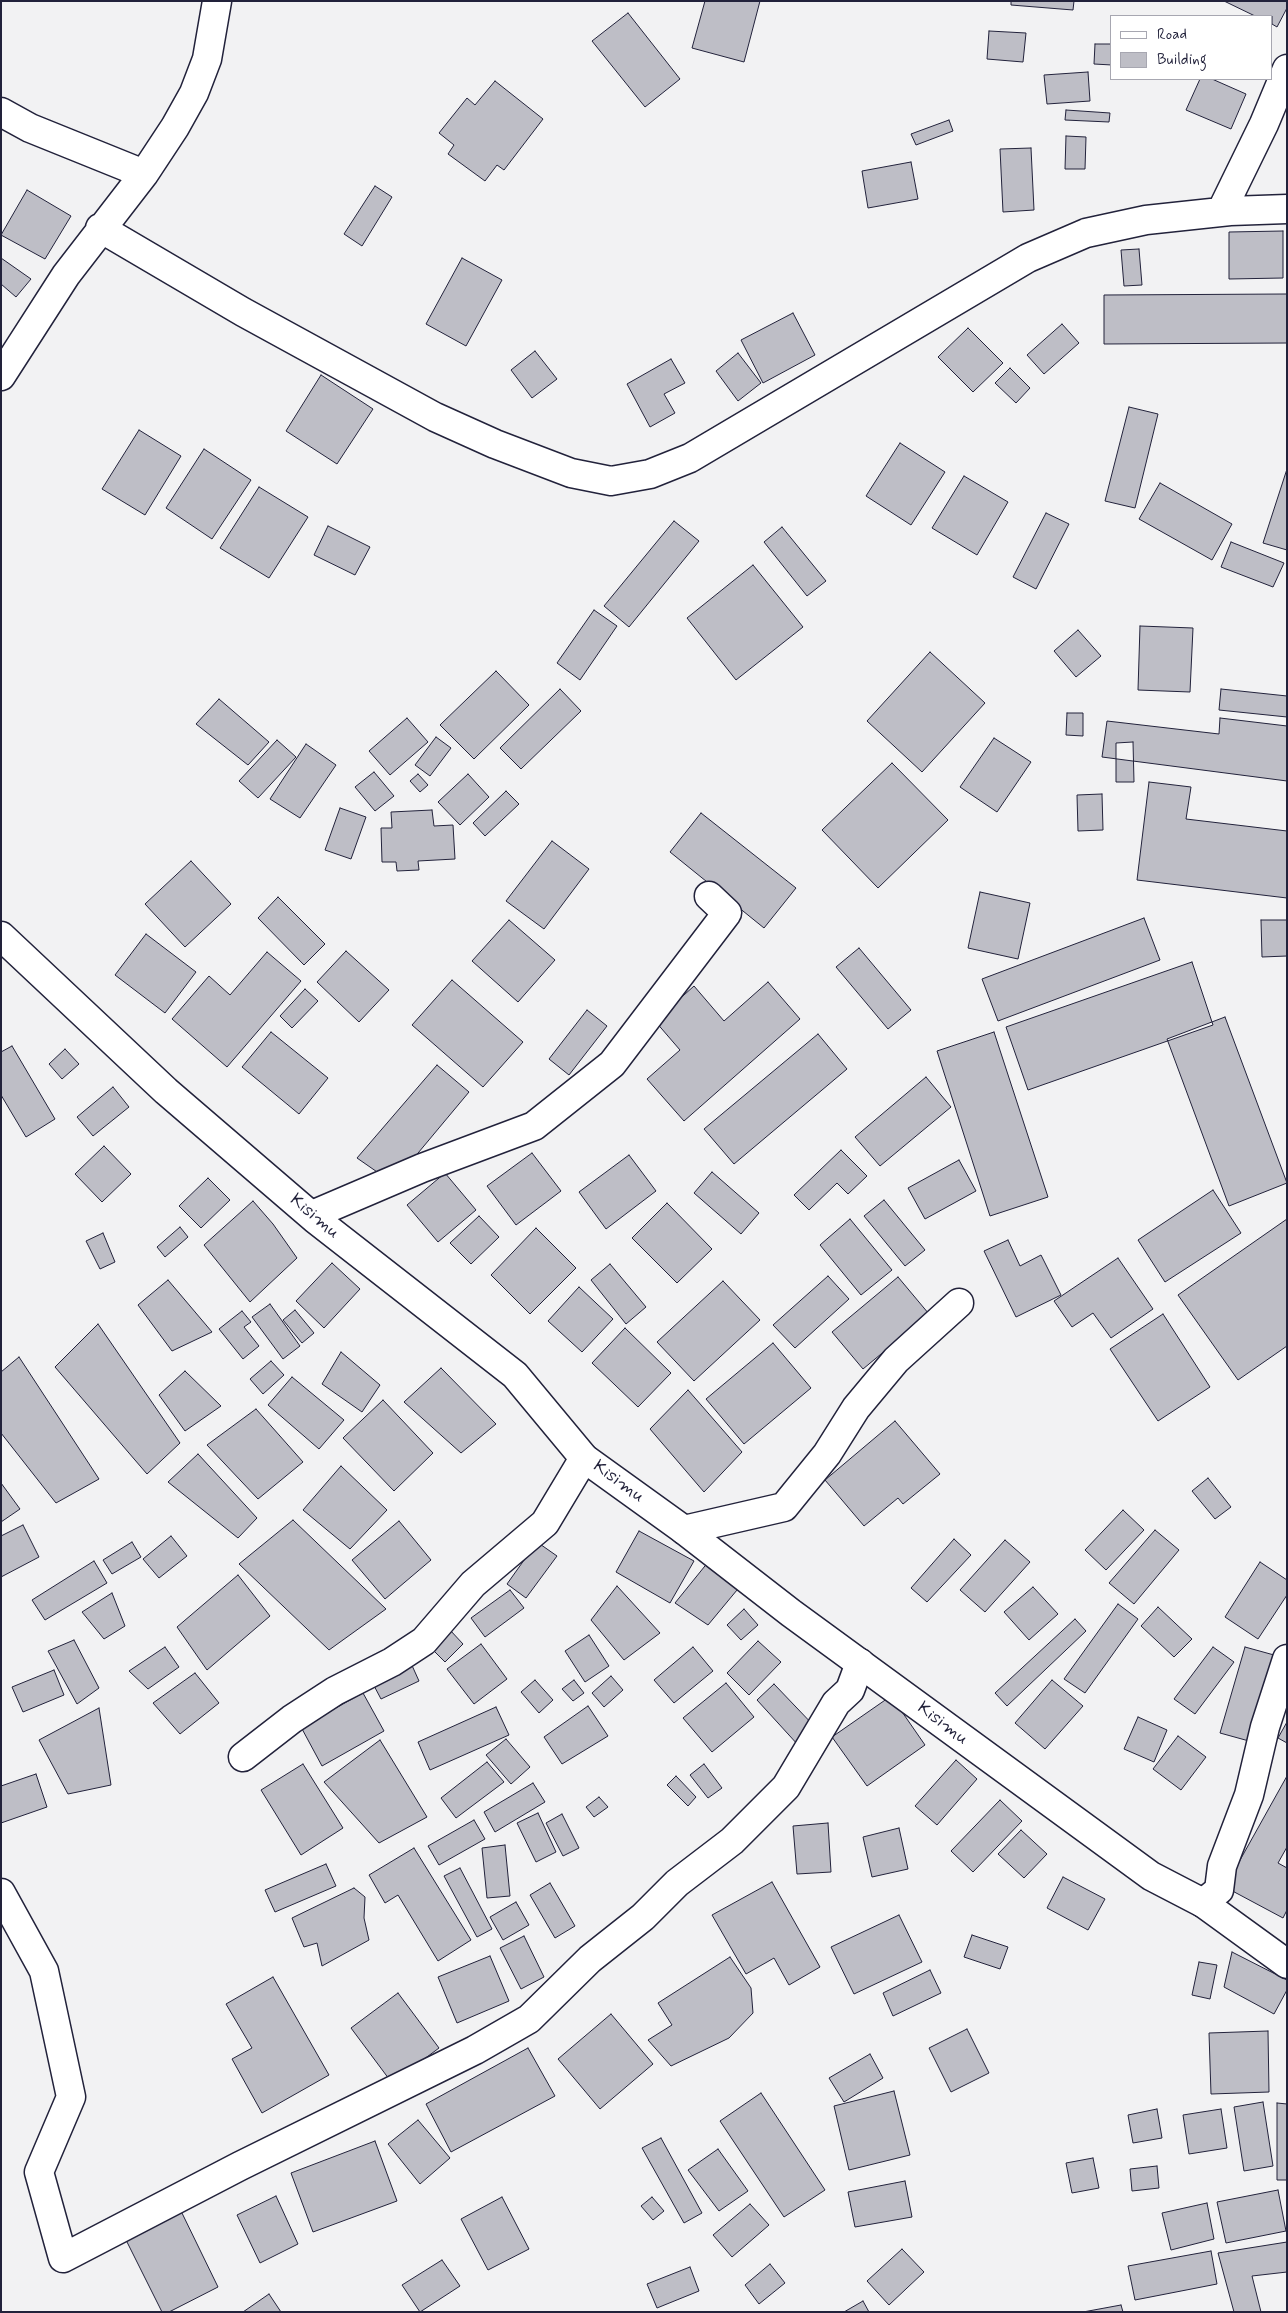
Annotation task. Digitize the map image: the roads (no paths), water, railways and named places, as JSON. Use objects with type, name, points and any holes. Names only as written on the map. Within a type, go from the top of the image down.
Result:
[{"type":"street","points":[[1,376],[66,275],[100,228],[144,174],[175,127],[194,93],[207,60],[216,1]]},
{"type":"street","points":[[1221,212],[1264,124],[1287,69]]},
{"type":"street","points":[[1,112],[30,128],[144,174]]},
{"type":"street","points":[[100,228],[243,312],[435,417],[495,444],[571,474],[611,481],[650,474],[690,458],[1028,258],[1086,233],[1146,220],[1221,212],[1287,209]]},
{"type":"street","points":[[312,1215],[422,1168],[534,1126],[612,1064],[727,913],[709,896]]},
{"type":"street","name":"Kisimu","points":[[1,936],[166,1092],[312,1215],[515,1375],[584,1458],[684,1530],[791,1613],[1150,1876],[1203,1903],[1287,1964]]},
{"type":"street","points":[[684,1530],[784,1507],[827,1454],[856,1408],[896,1360],[959,1303]]},
{"type":"street","points":[[243,1757],[292,1719],[335,1691],[392,1662],[424,1641],[473,1584],[545,1523],[584,1458]]},
{"type":"street","points":[[1203,1903],[1219,1890],[1222,1866],[1249,1795],[1266,1727],[1287,1659]]},
{"type":"street","points":[[1,1893],[44,1971],[71,2097],[39,2172],[63,2258],[240,2166],[475,2050],[529,2019],[590,1959],[643,1917],[677,1882],[732,1841],[786,1787],[836,1703],[850,1690],[860,1663]]}]
